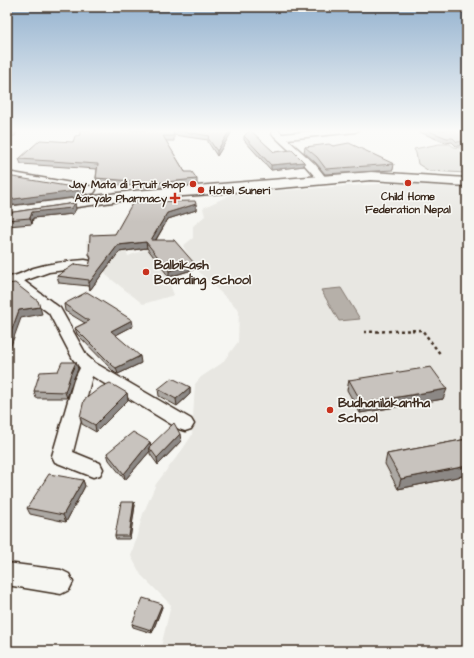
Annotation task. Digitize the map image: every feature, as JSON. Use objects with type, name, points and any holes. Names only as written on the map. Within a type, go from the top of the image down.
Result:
[{"type":"main road","points":[[7,176],[134,195]]},
{"type":"main road","points":[[7,212],[134,195],[199,191],[322,179],[371,176],[467,182]]},
{"type":"street","points":[[307,161],[322,179]]},
{"type":"street","points":[[11,281],[26,274],[40,270],[65,265],[86,264]]},
{"type":"street","points":[[11,281],[55,311],[81,359],[89,367],[185,424]]},
{"type":"street","points":[[89,367],[82,380],[62,456],[93,469]]},
{"type":"street","points":[[7,574],[61,582]]},
{"type":"path","points":[[364,332],[422,330],[441,355]]},
{"type":"shaded area","points":[[417,161],[467,161],[467,173],[429,171],[418,164]]},
{"type":"shaded area","name":"Budhanilakantha School","points":[[440,183],[467,185],[467,651],[160,651],[171,605],[141,575],[131,556],[143,514],[156,484],[192,435],[195,384],[201,377],[222,363],[238,342],[239,310],[196,269],[168,279],[174,295],[143,304],[106,275],[104,269],[91,263],[86,240],[122,239],[128,256],[161,244],[194,265],[183,246],[193,238],[193,226],[205,216],[203,208],[232,194],[379,184]]},
{"type":"shaded area","points":[[341,288],[360,319],[339,321],[321,290]]},
{"type":"building","points":[[46,161],[178,161],[185,172],[192,172],[197,179],[155,183],[96,178],[98,164]]},
{"type":"building","points":[[267,161],[303,161],[304,162],[271,165]]},
{"type":"building","points":[[320,161],[387,161],[394,164],[326,169]]},
{"type":"building","points":[[7,176],[84,189],[7,200]]},
{"type":"building","points":[[195,201],[196,204],[167,213],[151,240],[174,240],[194,263],[169,271],[146,242],[118,245],[89,283],[89,280],[57,276],[75,264],[89,266],[91,258],[89,254],[90,235],[115,234],[133,202]]},
{"type":"building","points":[[75,203],[72,208],[32,212],[30,218],[7,220],[7,213]]},
{"type":"building","points":[[15,283],[38,301],[40,307],[19,310],[7,343],[7,284]]},
{"type":"building","points":[[87,292],[132,320],[111,331],[140,356],[116,368],[75,328],[89,321],[64,304]]},
{"type":"building","points":[[62,362],[76,362],[65,392],[34,391],[40,372],[58,371]]},
{"type":"building","points":[[431,367],[447,389],[362,403],[349,380]]},
{"type":"building","points":[[172,378],[190,387],[176,399],[158,389]]},
{"type":"building","points":[[110,383],[127,393],[95,425],[80,417],[84,400],[101,387]]},
{"type":"building","points":[[174,423],[180,434],[157,458],[149,447]]},
{"type":"building","points":[[133,432],[150,442],[124,474],[107,453]]},
{"type":"building","points":[[467,439],[467,466],[401,479],[387,454]]},
{"type":"building","points":[[49,474],[83,480],[63,515],[27,508]]},
{"type":"building","points":[[121,502],[134,502],[129,536],[115,536]]},
{"type":"building","points":[[143,598],[162,604],[151,630],[132,624]]},
{"type":"place","name":"Child Home Federation Nepal","points":[[408,183]]},
{"type":"place","name":"Jay Mata di Fruit shop","points":[[193,184]]},
{"type":"place","name":"Hotel Suneri","points":[[201,190]]},
{"type":"place","name":"Aaryab Pharmacy","points":[[175,198]]},
{"type":"place","name":"Balbikash Boarding School","points":[[146,272]]},
{"type":"place","name":"Budhanilakantha School","points":[[330,410]]}]
